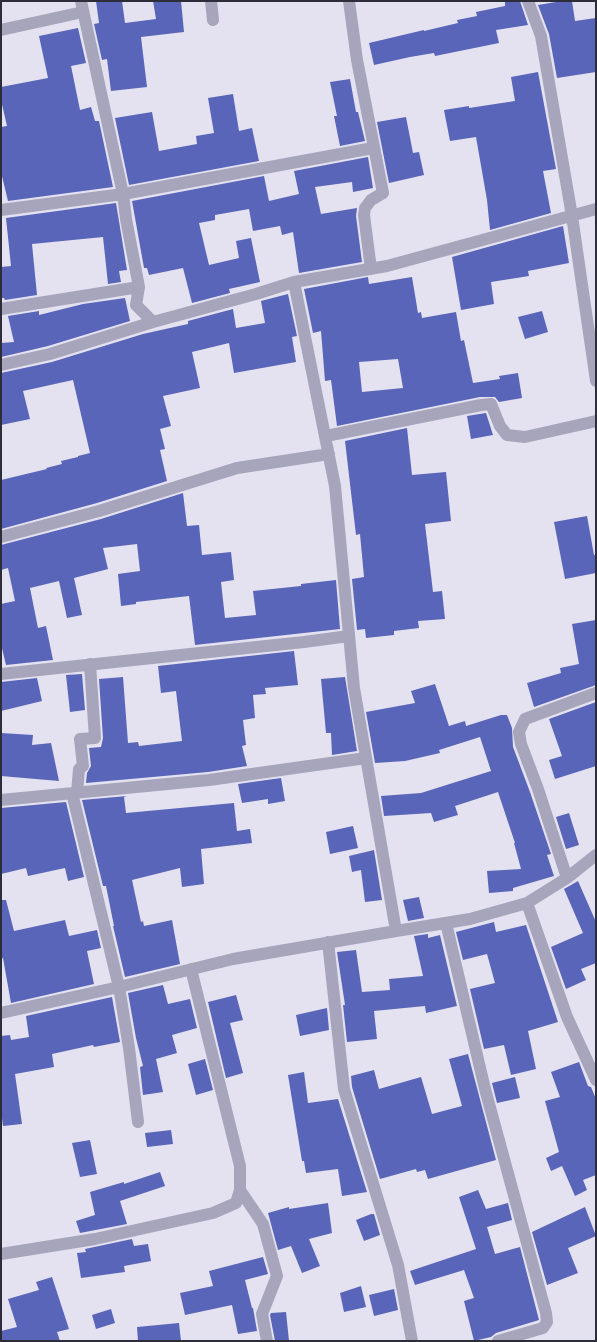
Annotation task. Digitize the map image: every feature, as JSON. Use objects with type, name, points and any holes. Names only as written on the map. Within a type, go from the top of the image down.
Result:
[{"type":"street","points":[[211,1],[214,20]]},
{"type":"street","points":[[349,1],[357,60],[383,193],[371,200],[365,208],[364,215],[371,269]]},
{"type":"street","points":[[528,1],[541,36],[572,216],[596,381]]},
{"type":"street","points":[[1,30],[82,7],[123,194],[139,287],[136,305],[153,322]]},
{"type":"street","points":[[1,210],[123,194],[374,148]]},
{"type":"street","points":[[1,365],[50,354],[153,322],[294,282],[387,266],[596,209]]},
{"type":"street","points":[[294,282],[335,486],[354,688],[396,930]]},
{"type":"street","points":[[1,309],[139,287]]},
{"type":"street","points":[[326,436],[491,404],[500,426],[507,435],[525,437],[596,421]]},
{"type":"street","points":[[1,537],[100,511],[237,468],[329,454]]},
{"type":"street","points":[[1,674],[349,636]]},
{"type":"street","points":[[90,664],[95,738],[80,739],[84,766],[78,769],[74,793],[119,987],[138,1122]]},
{"type":"street","points":[[567,878],[521,744],[519,732],[525,719],[596,693]]},
{"type":"street","points":[[1,800],[209,780],[366,758]]},
{"type":"street","points":[[2,1011],[119,987],[233,959],[470,919],[527,903],[567,878],[596,855]]},
{"type":"street","points":[[527,903],[567,1017],[596,1080]]},
{"type":"street","points":[[446,923],[486,1089],[546,1313],[547,1322],[543,1328],[498,1341]]},
{"type":"street","points":[[328,942],[344,1088],[398,1265],[412,1341]]},
{"type":"street","points":[[1,1254],[95,1239],[212,1212],[236,1203],[240,1190],[240,1166],[191,969]]},
{"type":"street","points":[[240,1190],[263,1224],[277,1276],[262,1314],[268,1341]]},
{"type":"building","points":[[96,1],[122,1],[125,23],[156,19],[153,1],[181,1],[184,32],[141,37],[147,87],[111,91],[107,59],[102,60],[94,24],[99,23]]},
{"type":"building","points":[[505,1],[520,1],[528,25],[496,30],[499,43],[435,56],[434,53],[374,65],[369,43],[458,23],[457,20],[477,16],[476,12],[505,6]]},
{"type":"building","points":[[572,1],[575,21],[596,18],[596,72],[557,78],[549,34],[538,5]]},
{"type":"building","points":[[78,28],[86,63],[71,66],[80,110],[91,107],[95,121],[99,121],[113,187],[8,201],[1,172],[1,127],[7,126],[1,100],[1,87],[48,78],[39,36]]},
{"type":"building","points":[[538,72],[556,169],[543,171],[551,213],[490,230],[476,137],[450,141],[444,110],[515,101],[511,77]]},
{"type":"building","points":[[350,79],[356,112],[358,112],[365,141],[340,146],[334,116],[337,116],[330,82]]},
{"type":"building","points":[[233,94],[239,131],[252,128],[259,161],[129,185],[115,118],[152,112],[159,151],[197,144],[196,136],[214,133],[208,98]]},
{"type":"building","points":[[406,117],[413,153],[419,152],[424,175],[389,183],[377,122]]},
{"type":"building","points":[[368,157],[373,188],[353,192],[352,182],[315,187],[321,214],[357,208],[356,216],[362,262],[299,273],[293,232],[282,235],[280,226],[253,231],[249,209],[215,215],[215,220],[199,223],[209,265],[239,258],[236,241],[251,238],[260,282],[229,289],[230,293],[192,303],[183,268],[149,275],[147,268],[144,268],[132,201],[264,176],[269,201],[299,194],[294,171]]},
{"type":"building","points":[[116,203],[127,270],[119,271],[121,282],[108,284],[103,237],[32,244],[37,295],[5,300],[1,298],[1,267],[11,266],[6,218]]},
{"type":"building","points":[[563,226],[569,263],[528,271],[529,276],[491,282],[494,304],[461,310],[452,257]]},
{"type":"building","points":[[368,277],[369,284],[412,277],[418,313],[421,312],[422,318],[456,312],[461,341],[464,340],[473,383],[500,379],[499,376],[518,373],[522,398],[499,402],[495,397],[480,397],[337,426],[331,380],[325,381],[321,331],[313,333],[304,289]],"holes":[[[398,359],[403,388],[362,392],[359,362]]]},
{"type":"building","points":[[288,294],[297,336],[292,337],[296,362],[234,373],[229,343],[192,352],[200,388],[163,396],[171,426],[160,429],[165,449],[160,450],[167,481],[97,503],[1,529],[1,480],[47,469],[62,464],[61,461],[90,453],[73,380],[23,391],[30,419],[1,425],[1,373],[52,362],[143,334],[188,324],[188,321],[233,309],[236,328],[265,323],[261,301]]},
{"type":"building","points":[[125,298],[130,321],[48,346],[1,357],[1,343],[14,342],[8,316],[39,311],[39,315],[83,304]]},
{"type":"building","points":[[542,311],[548,332],[525,339],[518,317]]},
{"type":"building","points":[[486,413],[493,435],[471,439],[467,416]]},
{"type":"building","points":[[407,428],[412,475],[446,472],[451,521],[425,524],[433,592],[442,591],[445,619],[418,621],[419,628],[394,631],[394,635],[366,638],[365,629],[357,630],[352,579],[364,577],[360,534],[356,535],[345,441]]},
{"type":"building","points":[[183,493],[187,526],[199,525],[202,555],[231,552],[234,580],[221,582],[225,618],[256,615],[253,591],[336,580],[340,629],[195,645],[189,596],[136,602],[136,604],[121,606],[118,574],[140,571],[137,544],[103,548],[108,569],[74,578],[82,615],[67,618],[59,581],[30,588],[38,628],[46,626],[53,660],[6,665],[1,644],[1,604],[15,601],[8,568],[1,570],[1,545],[101,519]]},
{"type":"building","points":[[587,516],[594,555],[596,555],[596,573],[565,579],[554,522]]},
{"type":"building","points":[[596,620],[596,685],[534,707],[527,683],[561,673],[560,668],[579,664],[572,624]]},
{"type":"building","points":[[294,651],[298,685],[265,688],[266,694],[253,695],[255,718],[243,720],[246,745],[242,746],[247,766],[208,772],[86,783],[87,773],[91,766],[89,748],[101,747],[103,738],[99,679],[123,677],[128,743],[138,742],[139,746],[182,741],[176,691],[161,693],[158,666]]},
{"type":"building","points":[[82,674],[85,710],[70,712],[66,675]]},
{"type":"building","points":[[345,677],[357,751],[332,755],[331,733],[326,733],[321,679]]},
{"type":"building","points":[[37,678],[42,701],[1,711],[1,682]]},
{"type":"building","points":[[435,684],[449,726],[465,721],[466,726],[501,715],[507,715],[512,728],[513,747],[551,854],[547,855],[554,876],[513,888],[513,891],[489,893],[487,871],[521,869],[515,843],[498,792],[455,806],[458,815],[434,822],[431,813],[384,816],[381,796],[421,793],[491,771],[480,737],[439,750],[440,753],[405,761],[375,763],[366,712],[415,703],[411,691]]},
{"type":"building","points":[[596,702],[596,766],[555,779],[549,760],[562,756],[549,719]]},
{"type":"building","points":[[1,733],[33,735],[32,745],[51,743],[59,781],[1,776]]},
{"type":"building","points":[[281,778],[285,801],[268,804],[268,799],[242,803],[238,784]]},
{"type":"building","points":[[127,796],[124,797],[126,813],[234,803],[237,831],[250,829],[252,843],[201,849],[204,884],[182,887],[180,868],[132,880],[141,922],[143,921],[144,926],[172,920],[180,964],[125,977],[106,886],[103,886],[82,800]]},
{"type":"building","points":[[66,802],[84,877],[68,881],[65,868],[28,876],[26,868],[1,874],[1,808]]},
{"type":"building","points":[[569,813],[579,845],[566,849],[556,817]]},
{"type":"building","points":[[353,826],[358,848],[330,854],[326,832]]},
{"type":"building","points":[[374,850],[382,900],[365,902],[361,870],[352,872],[349,856]]},
{"type":"building","points":[[578,881],[596,922],[596,963],[581,969],[586,980],[566,989],[551,947],[583,933],[564,889]]},
{"type":"building","points":[[419,897],[424,918],[408,921],[403,900]]},
{"type":"building","points":[[1,900],[6,900],[14,931],[65,920],[69,936],[97,930],[101,948],[87,951],[94,984],[11,1003],[3,958],[1,959]]},
{"type":"building","points":[[494,922],[496,932],[526,925],[558,1022],[528,1031],[536,1069],[511,1075],[504,1045],[484,1049],[470,989],[495,983],[487,954],[463,960],[456,932]]},
{"type":"building","points":[[428,934],[428,938],[440,935],[457,1006],[426,1013],[425,1006],[374,1011],[377,1039],[347,1042],[343,1005],[345,1005],[337,952],[356,950],[362,992],[390,990],[389,979],[423,976],[414,936]]},
{"type":"building","points":[[163,985],[168,1004],[190,999],[197,1028],[172,1035],[177,1053],[156,1059],[163,1092],[143,1095],[140,1067],[143,1066],[128,993]]},
{"type":"building","points":[[236,995],[243,1020],[230,1023],[243,1073],[226,1078],[208,1002]]},
{"type":"building","points":[[112,997],[120,1042],[94,1047],[93,1045],[52,1054],[54,1067],[15,1074],[22,1124],[3,1126],[1,1111],[1,1036],[10,1035],[11,1040],[29,1037],[26,1016]]},
{"type":"building","points":[[327,1008],[329,1030],[300,1036],[296,1015]]},
{"type":"building","points":[[468,1054],[496,1160],[428,1179],[425,1170],[417,1172],[416,1169],[380,1179],[352,1087],[351,1076],[374,1070],[379,1089],[421,1077],[432,1114],[462,1106],[449,1059]]},
{"type":"building","points":[[205,1059],[213,1090],[196,1095],[188,1064]]},
{"type":"building","points":[[579,1062],[588,1086],[591,1087],[596,1099],[596,1175],[583,1180],[587,1190],[575,1196],[562,1166],[551,1171],[546,1158],[559,1152],[545,1101],[560,1097],[551,1072]]},
{"type":"building","points":[[304,1072],[308,1103],[338,1099],[367,1192],[342,1196],[338,1169],[306,1173],[304,1161],[302,1161],[288,1075]]},
{"type":"building","points":[[515,1077],[520,1098],[497,1103],[492,1083]]},
{"type":"building","points":[[171,1130],[173,1144],[147,1147],[145,1133]]},
{"type":"building","points":[[90,1140],[97,1174],[80,1177],[72,1143]]},
{"type":"building","points":[[160,1172],[165,1186],[120,1201],[127,1224],[80,1233],[76,1221],[95,1215],[90,1192],[124,1182],[124,1184]]},
{"type":"building","points":[[478,1190],[486,1209],[508,1203],[512,1220],[487,1227],[495,1254],[520,1247],[539,1320],[474,1341],[464,1301],[474,1298],[464,1270],[415,1285],[410,1271],[476,1249],[459,1197]]},
{"type":"building","points":[[328,1203],[332,1233],[309,1239],[320,1266],[302,1273],[291,1246],[278,1250],[268,1213],[289,1207],[289,1209]]},
{"type":"building","points":[[585,1207],[596,1236],[568,1248],[578,1273],[547,1285],[532,1232]]},
{"type":"building","points":[[374,1214],[380,1235],[364,1241],[356,1220]]},
{"type":"building","points":[[132,1239],[134,1246],[148,1244],[151,1261],[124,1266],[125,1272],[81,1278],[77,1253],[86,1252],[85,1249]]},
{"type":"building","points":[[263,1257],[268,1274],[245,1280],[257,1331],[238,1334],[232,1305],[185,1315],[180,1293],[213,1286],[209,1271]]},
{"type":"building","points":[[52,1277],[69,1329],[57,1332],[60,1341],[1,1341],[1,1331],[17,1327],[8,1299],[39,1290],[36,1282]]},
{"type":"building","points":[[361,1286],[366,1307],[344,1312],[340,1293]]},
{"type":"building","points":[[394,1289],[398,1310],[374,1316],[369,1295]]},
{"type":"building","points":[[111,1309],[115,1323],[96,1329],[92,1315]]},
{"type":"building","points":[[286,1312],[289,1341],[275,1341],[270,1315],[271,1313]]},
{"type":"building","points":[[179,1323],[181,1341],[138,1341],[137,1327]]}]
